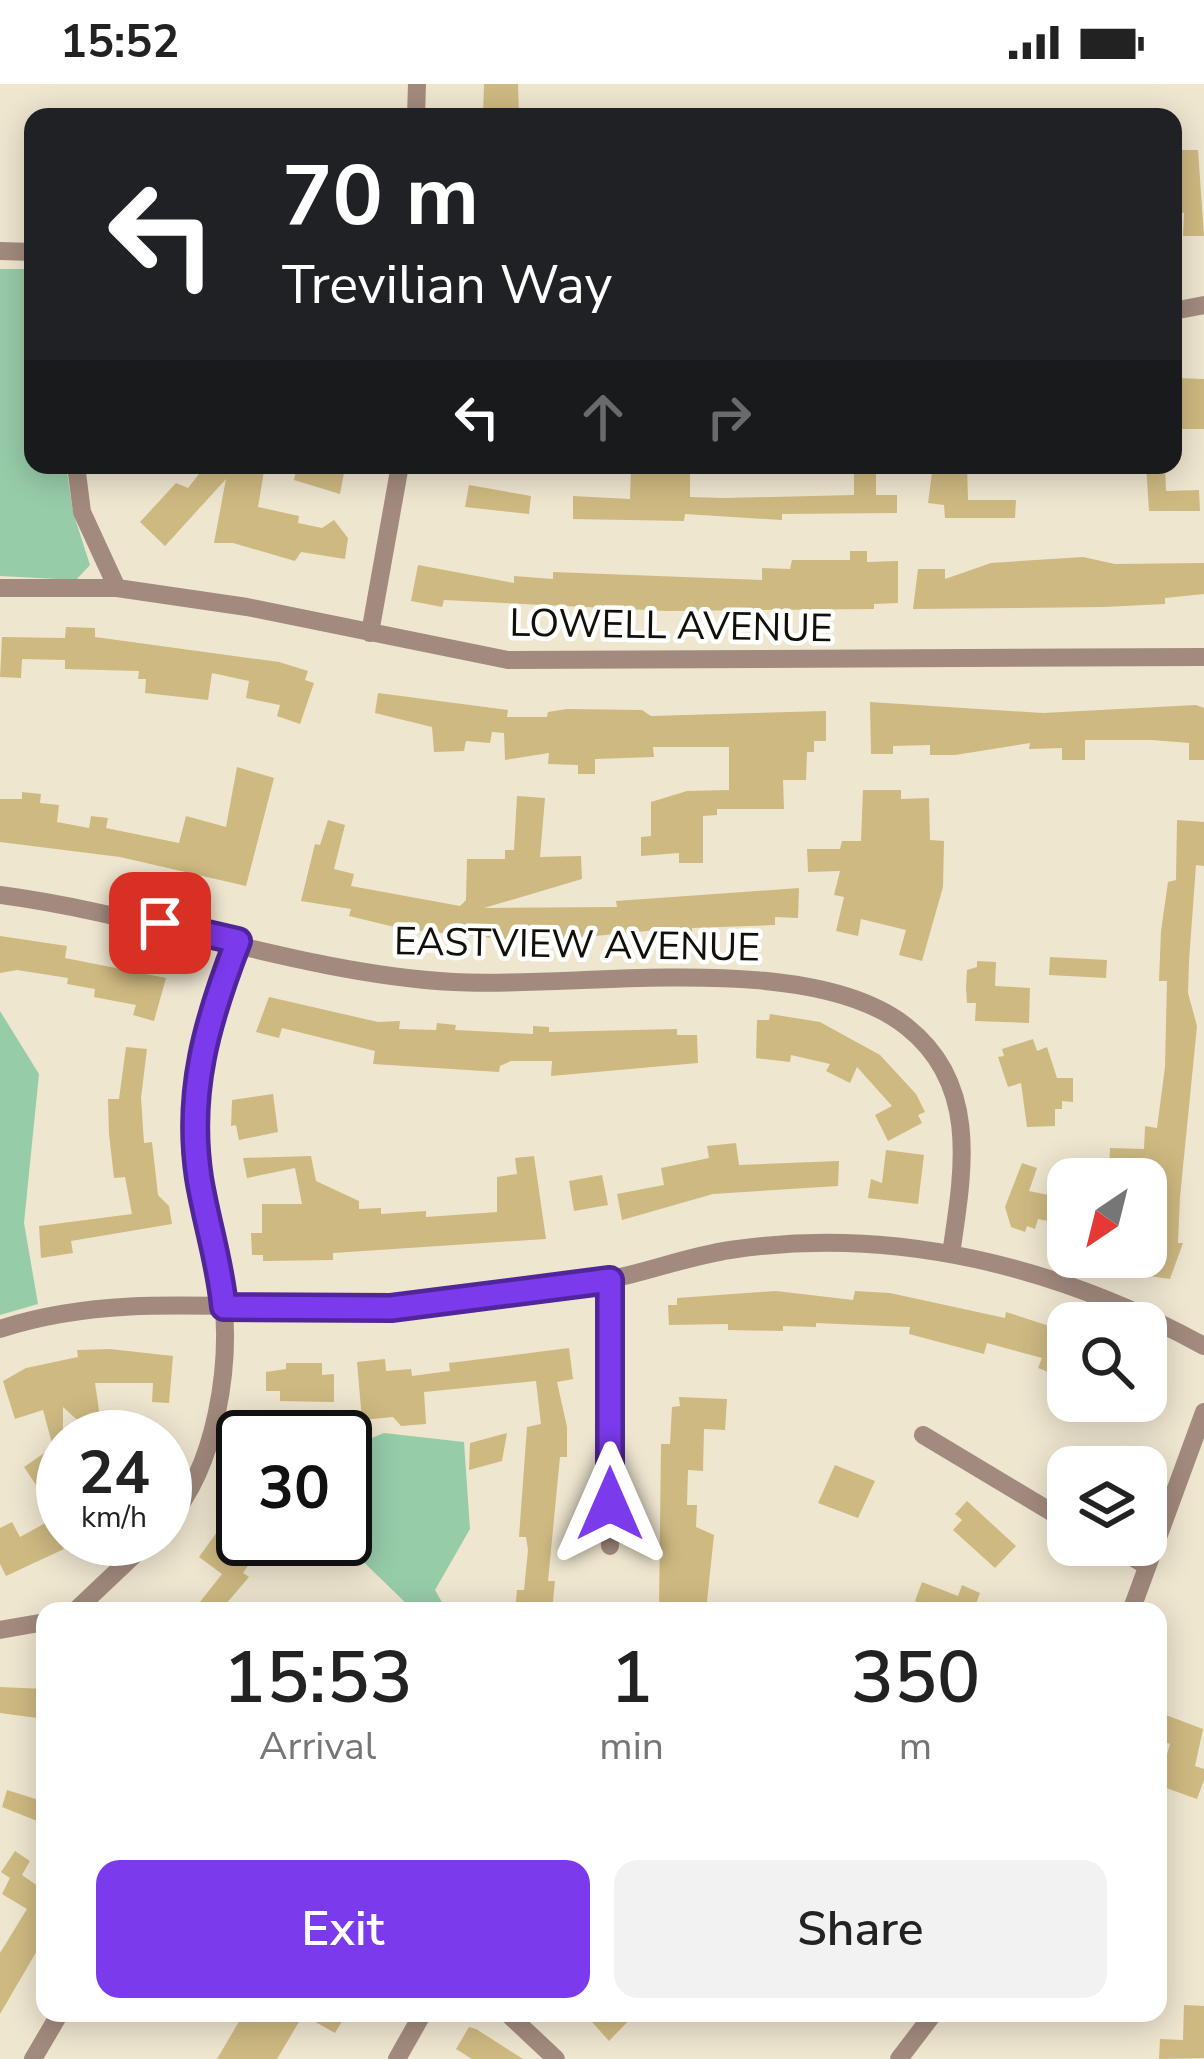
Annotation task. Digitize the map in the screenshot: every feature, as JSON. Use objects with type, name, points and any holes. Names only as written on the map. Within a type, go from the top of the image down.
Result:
[{"type":"street","points":[[77,474],[82,512],[117,588]]},
{"type":"street","points":[[370,633],[398,474]]},
{"type":"street","name":"LOWELL AVENUE","points":[[0,588],[117,588],[247,607],[508,660],[576,664],[1204,657]]},
{"type":"street","name":"EASTVIEW AVENUE","points":[[0,895],[83,906],[408,979],[790,983],[863,1001],[914,1033],[953,1087],[964,1156],[952,1253]]},
{"type":"street","points":[[192,1479],[213,1424],[224,1307],[199,1176],[194,1102],[211,1011],[238,941]]},
{"type":"street","points":[[0,1329],[90,1310],[391,1308],[610,1280],[727,1250],[800,1242],[952,1253],[1093,1292],[1204,1346]]},
{"type":"street","points":[[610,1280],[610,1546]]},
{"type":"street","points":[[1167,1512],[1204,1412]]},
{"type":"street","points":[[922,1435],[1047,1509]]},
{"type":"street","points":[[85,1602],[123,1566]]},
{"type":"street","points":[[1133,1602],[1147,1566]]},
{"type":"street","points":[[0,1630],[36,1624]]},
{"type":"street","points":[[33,2059],[54,2022]]},
{"type":"street","points":[[397,2059],[419,2022]]},
{"type":"street","points":[[517,2022],[556,2059]]},
{"type":"street","points":[[899,2059],[927,2022]]},
{"type":"green space","points":[[0,269],[24,269],[24,474],[67,474],[73,512],[90,565],[76,580],[0,576]]},
{"type":"green space","points":[[0,1011],[39,1074],[24,1223],[38,1304],[0,1315]]},
{"type":"green space","points":[[384,1433],[464,1442],[470,1529],[435,1590],[442,1602],[405,1602],[368,1566],[372,1566],[372,1438]]},
{"type":"building","points":[[484,84],[518,84],[519,108],[483,108]]},
{"type":"building","points":[[1182,150],[1198,150],[1204,236],[1183,236]]},
{"type":"building","points":[[1182,378],[1204,379],[1204,429],[1182,429]]},
{"type":"building","points":[[199,474],[264,474],[258,507],[299,516],[298,523],[322,528],[334,520],[348,538],[345,559],[301,552],[295,561],[233,543],[214,543],[226,479],[165,546],[140,522],[176,483],[188,488]]},
{"type":"building","points":[[295,474],[344,474],[340,494],[294,480]]},
{"type":"building","points":[[631,474],[690,474],[690,497],[725,498],[854,495],[854,474],[876,474],[876,495],[897,495],[897,513],[782,514],[782,520],[685,514],[684,521],[573,519],[573,496],[630,499]]},
{"type":"building","points":[[932,474],[967,474],[968,500],[1016,500],[1015,518],[945,518],[944,505],[928,503]]},
{"type":"building","points":[[1147,474],[1165,474],[1166,491],[1199,490],[1200,511],[1149,511]]},
{"type":"building","points":[[469,485],[531,496],[529,514],[465,507]]},
{"type":"building","points":[[850,551],[867,551],[867,562],[898,561],[898,603],[874,604],[874,609],[667,611],[444,600],[442,607],[411,601],[418,565],[514,583],[514,576],[553,579],[553,572],[762,580],[762,568],[790,569],[792,560],[850,560]]},
{"type":"building","points":[[1083,557],[1115,564],[1204,563],[1204,594],[1165,598],[1165,604],[913,609],[918,569],[945,569],[945,579],[991,563]]},
{"type":"building","points":[[66,627],[95,628],[95,637],[279,662],[308,671],[305,680],[314,683],[300,724],[277,716],[280,705],[246,698],[249,681],[212,673],[208,700],[145,693],[146,679],[138,679],[139,671],[65,669],[65,660],[22,659],[21,678],[0,677],[2,637],[65,638]]},
{"type":"building","points":[[378,693],[508,710],[507,717],[547,717],[548,712],[567,709],[642,710],[651,716],[826,711],[826,741],[814,741],[814,752],[807,752],[806,780],[783,780],[784,809],[717,809],[717,815],[703,816],[703,863],[679,863],[679,853],[641,856],[641,837],[651,836],[651,802],[687,791],[729,790],[729,747],[653,747],[654,757],[595,759],[595,774],[578,774],[578,765],[548,764],[549,753],[505,760],[504,733],[492,732],[490,743],[466,741],[464,751],[434,752],[432,727],[375,713]]},
{"type":"building","points":[[870,702],[1043,713],[1196,705],[1204,708],[1204,760],[1189,760],[1189,743],[1152,740],[1085,740],[1085,760],[1062,760],[1062,748],[1029,749],[1030,743],[955,755],[930,755],[930,745],[893,746],[893,754],[871,754]]},
{"type":"building","points":[[237,767],[274,778],[246,886],[120,857],[0,842],[0,799],[22,799],[22,792],[41,794],[40,803],[59,805],[57,822],[89,828],[91,816],[108,818],[106,828],[179,843],[186,816],[226,827]]},
{"type":"building","points":[[863,790],[901,790],[901,799],[929,798],[930,840],[944,841],[943,887],[922,961],[899,955],[906,930],[861,919],[858,936],[836,931],[844,897],[834,895],[840,871],[808,872],[807,849],[840,849],[842,841],[861,841]]},
{"type":"building","points":[[517,796],[545,798],[540,857],[581,856],[582,879],[484,908],[617,907],[616,901],[799,888],[798,918],[775,917],[775,925],[692,928],[692,937],[668,939],[667,929],[533,942],[403,929],[349,916],[351,909],[301,901],[315,844],[320,845],[328,820],[345,825],[334,869],[354,874],[351,886],[460,906],[466,900],[467,859],[505,859],[505,850],[514,850]]},
{"type":"building","points":[[1177,820],[1204,822],[1204,866],[1196,865],[1189,961],[1188,993],[1197,1026],[1180,1197],[1178,1243],[1183,1243],[1170,1279],[1163,1278],[1167,1278],[1167,1158],[1110,1158],[1110,1148],[1144,1149],[1145,1126],[1157,1128],[1165,1067],[1167,981],[1159,981],[1161,931],[1168,882],[1176,880]]},
{"type":"building","points":[[0,936],[67,946],[65,958],[166,978],[154,1021],[133,1015],[136,1005],[94,997],[95,989],[67,984],[68,978],[17,970],[0,973]]},
{"type":"building","points":[[1050,957],[1107,960],[1106,978],[1049,975]]},
{"type":"building","points":[[977,961],[996,962],[995,986],[1030,988],[1029,1023],[975,1021],[976,1003],[967,1003],[966,987],[967,970],[977,967]]},
{"type":"building","points":[[269,997],[378,1022],[400,1021],[399,1029],[436,1030],[437,1023],[456,1025],[455,1030],[533,1034],[533,1026],[549,1027],[549,1032],[677,1029],[677,1035],[697,1035],[698,1063],[551,1076],[552,1061],[511,1061],[500,1066],[499,1072],[373,1064],[375,1051],[282,1028],[279,1038],[256,1032]]},
{"type":"building","points":[[770,1014],[820,1022],[880,1055],[916,1094],[925,1112],[918,1115],[922,1123],[888,1141],[875,1115],[892,1106],[857,1067],[850,1083],[826,1071],[830,1064],[791,1055],[790,1062],[756,1058],[757,1020],[769,1020]]},
{"type":"building","points":[[1033,1039],[1037,1051],[1047,1047],[1057,1078],[1073,1078],[1073,1102],[1062,1101],[1062,1109],[1055,1109],[1055,1126],[1027,1127],[1021,1083],[1008,1087],[998,1057],[1004,1056],[1002,1049]]},
{"type":"building","points":[[126,1047],[147,1049],[141,1098],[144,1143],[152,1142],[158,1195],[169,1206],[172,1224],[71,1241],[73,1253],[41,1258],[39,1226],[132,1214],[125,1177],[114,1178],[109,1134],[108,1099],[119,1099]]},
{"type":"building","points":[[273,1094],[278,1132],[239,1140],[236,1125],[231,1126],[232,1100]]},
{"type":"building","points":[[736,1143],[739,1165],[839,1161],[838,1186],[713,1194],[622,1220],[617,1194],[664,1185],[661,1168],[709,1158],[707,1146]]},
{"type":"building","points":[[886,1150],[924,1155],[918,1204],[868,1198],[871,1179],[882,1183]]},
{"type":"building","points":[[311,1156],[316,1181],[359,1201],[359,1209],[381,1208],[381,1214],[426,1211],[426,1217],[497,1212],[497,1177],[517,1174],[515,1158],[534,1156],[546,1239],[333,1253],[333,1260],[263,1261],[263,1255],[252,1255],[251,1233],[262,1233],[262,1204],[302,1204],[295,1168],[247,1178],[243,1158]]},
{"type":"building","points":[[1022,1163],[1037,1168],[1029,1191],[1047,1195],[1047,1221],[1038,1219],[1035,1229],[1027,1226],[1025,1232],[1011,1227],[1005,1207]]},
{"type":"building","points":[[602,1175],[608,1205],[574,1211],[569,1181]]},
{"type":"building","points":[[776,1291],[853,1300],[855,1291],[890,1293],[1005,1318],[1006,1312],[1047,1325],[1047,1372],[1038,1368],[1042,1358],[987,1343],[984,1354],[909,1334],[910,1327],[816,1323],[816,1327],[783,1326],[783,1331],[728,1330],[728,1324],[669,1325],[668,1305],[677,1305],[677,1298]]},
{"type":"building","points":[[569,1348],[573,1379],[557,1382],[567,1427],[567,1457],[560,1457],[548,1581],[555,1581],[553,1602],[516,1602],[517,1590],[524,1590],[528,1550],[526,1537],[519,1537],[527,1427],[541,1424],[536,1381],[424,1392],[426,1424],[401,1426],[393,1417],[372,1419],[372,1410],[361,1410],[357,1362],[385,1359],[386,1371],[411,1369],[412,1376],[450,1371],[449,1363]]},
{"type":"building","points":[[77,1350],[173,1356],[169,1403],[152,1402],[153,1383],[95,1383],[99,1410],[63,1407],[36,1410],[15,1419],[3,1381],[26,1368],[78,1357]]},
{"type":"building","points":[[286,1363],[322,1363],[322,1375],[334,1374],[334,1402],[280,1401],[280,1391],[266,1391],[266,1372],[286,1369]]},
{"type":"building","points":[[679,1397],[727,1399],[725,1430],[704,1429],[703,1471],[688,1470],[687,1505],[697,1505],[696,1527],[714,1535],[707,1602],[659,1602],[661,1444],[670,1444],[672,1407],[680,1406]]},
{"type":"building","points":[[507,1433],[502,1461],[469,1470],[470,1443]]},
{"type":"building","points":[[36,1459],[36,1485],[24,1467]]},
{"type":"building","points":[[835,1465],[875,1481],[858,1518],[818,1503]]},
{"type":"building","points":[[967,1501],[1016,1546],[995,1568],[953,1530],[962,1520],[955,1514]]},
{"type":"building","points":[[12,1522],[20,1537],[36,1528],[36,1562],[6,1576],[0,1564],[0,1528]]},
{"type":"building","points":[[216,1533],[216,1566],[248,1566],[243,1573],[249,1577],[228,1602],[200,1602],[222,1574],[199,1557]]},
{"type":"building","points":[[922,1582],[958,1596],[962,1585],[980,1593],[977,1602],[915,1601]]},
{"type":"building","points":[[0,1687],[36,1689],[36,1718],[0,1713]]},
{"type":"building","points":[[1167,1715],[1203,1729],[1195,1766],[1204,1769],[1204,1780],[1197,1799],[1167,1788]]},
{"type":"building","points":[[7,1790],[36,1799],[36,1820],[2,1807]]},
{"type":"building","points":[[15,1851],[30,1861],[22,1875],[36,1885],[36,1952],[0,2014],[0,1953],[27,1909],[2,1894],[10,1878],[1,1872]]},
{"type":"building","points":[[1184,2005],[1204,2006],[1204,2058],[1159,2059],[1160,2039],[1183,2040]]},
{"type":"building","points":[[239,2022],[299,2022],[277,2059],[217,2059]]},
{"type":"building","points":[[315,2022],[342,2022],[335,2033]]},
{"type":"building","points":[[592,2022],[627,2022],[609,2041]]},
{"type":"building","points":[[469,2027],[523,2059],[472,2059],[456,2049]]},
{"type":"route","points":[[160,923],[238,941],[211,1011],[197,1064],[194,1102],[199,1176],[224,1307],[391,1308],[610,1280],[610,1504]]}]
